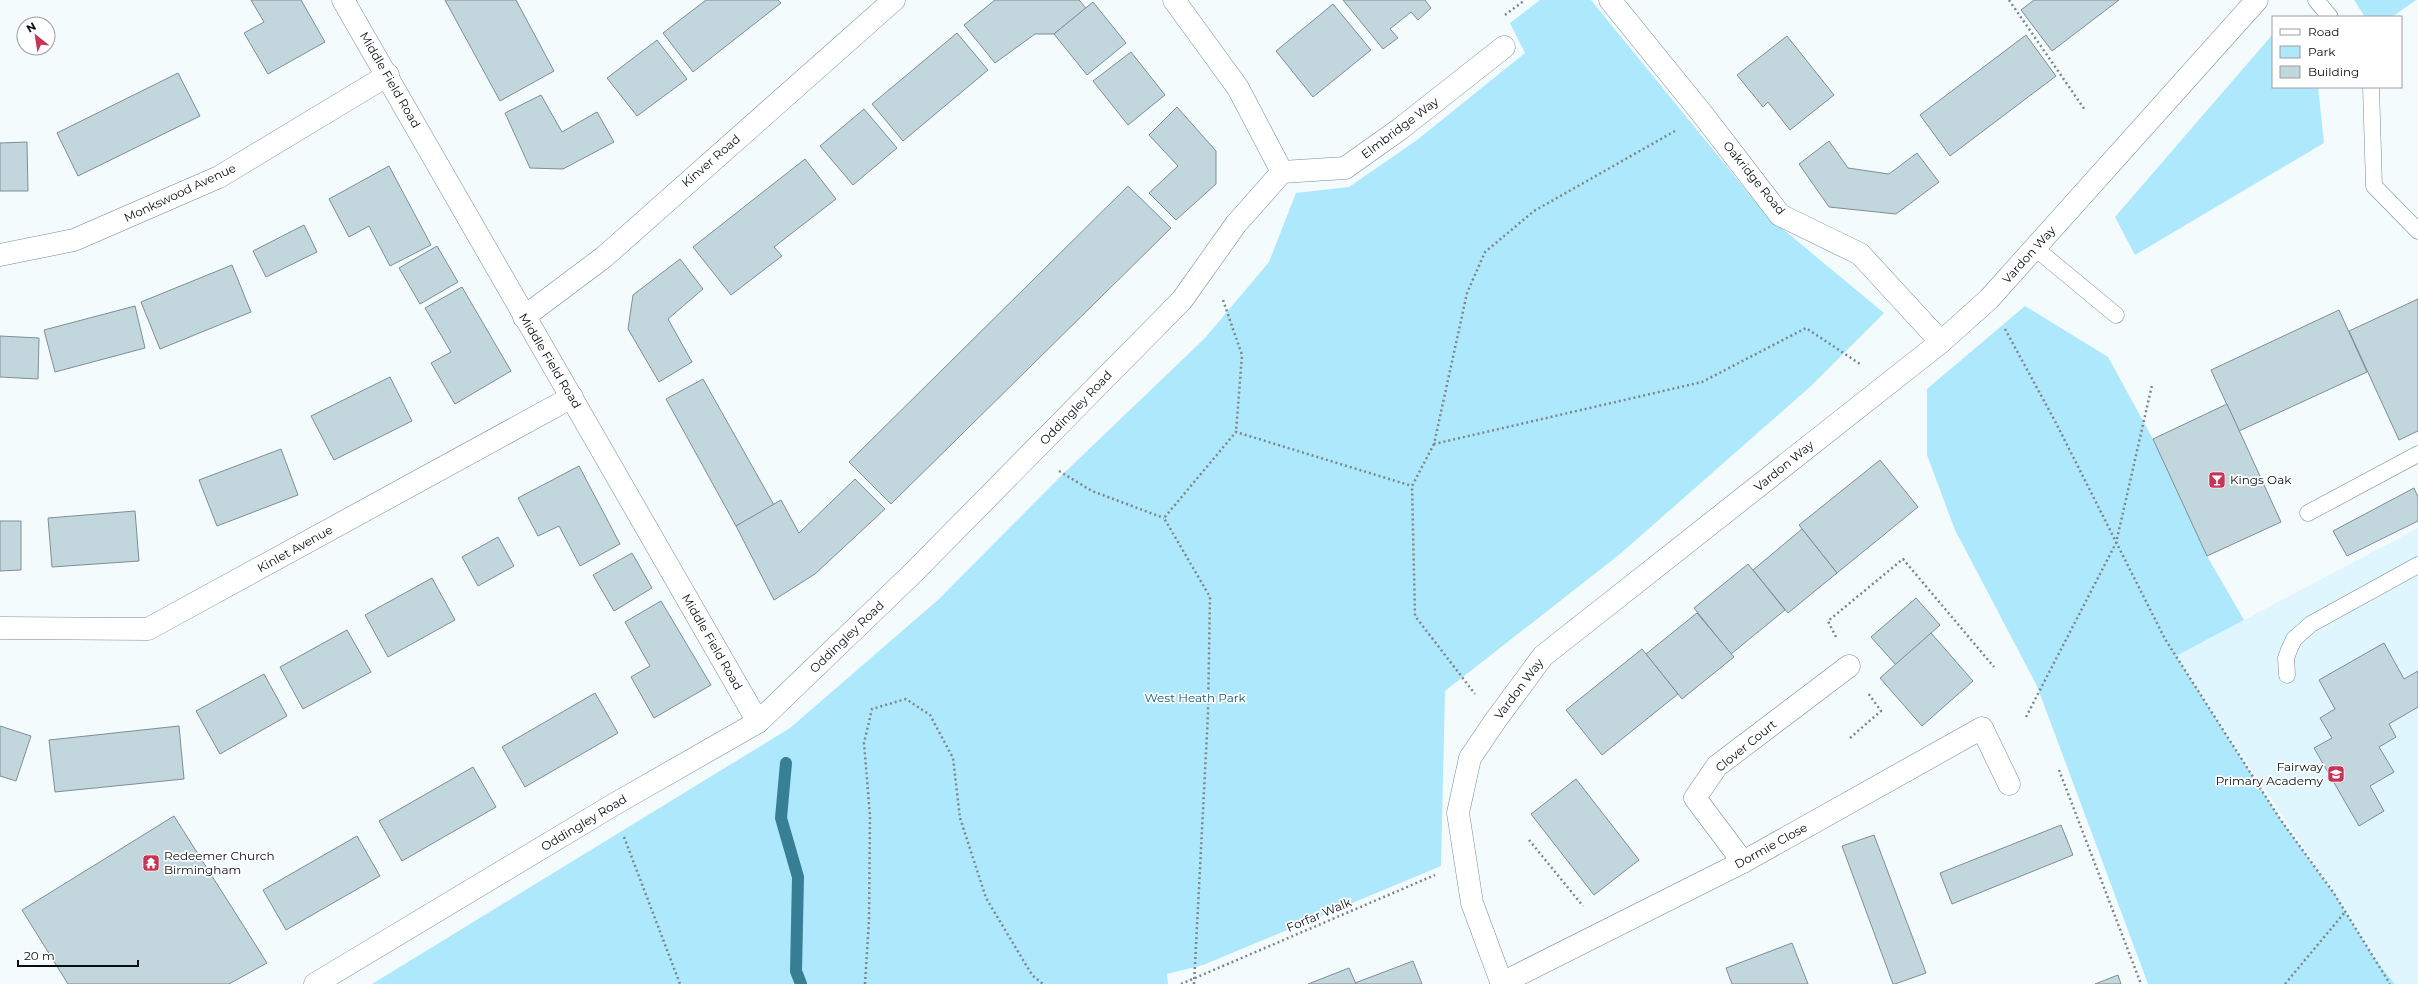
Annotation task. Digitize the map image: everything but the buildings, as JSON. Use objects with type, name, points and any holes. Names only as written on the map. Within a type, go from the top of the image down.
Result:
[{"type":"street","name":"Middle Field Road","points":[[343,0],[388,75],[524,317],[572,397],[758,722]]},
{"type":"street","name":"Kinver Road","points":[[524,317],[604,257],[894,0]]},
{"type":"street","points":[[1174,0],[1238,88],[1282,172]]},
{"type":"street","name":"Oakridge Road","points":[[1610,0],[1704,116],[1780,215],[1860,254],[1941,342]]},
{"type":"street","name":"Vardon Way","points":[[1502,984],[1472,903],[1464,862],[1458,813],[1470,758],[1495,721],[1544,656],[1941,342],[1989,299],[2257,0]]},
{"type":"street","name":"Elmbridge Way","points":[[1282,172],[1345,168],[1400,129],[1504,47]]},
{"type":"street","name":"Monkswood Avenue","points":[[0,256],[74,240],[219,177],[388,75]]},
{"type":"street","name":"Oddingley Road","points":[[315,984],[613,805],[758,722],[914,573],[1182,300],[1236,224],[1282,172]]},
{"type":"street","name":"Kinlet Avenue","points":[[0,628],[148,629],[572,397]]},
{"type":"street","name":"Clover Court","points":[[1742,862],[1695,798],[1717,766],[1849,666]]},
{"type":"street","name":"Dormie Close","points":[[1502,984],[1742,862],[1982,728],[2009,784]]},
{"type":"lane","points":[[2316,0],[2329,16]]},
{"type":"lane","points":[[2371,88],[2374,186],[2418,231]]},
{"type":"lane","points":[[2036,248],[2116,315]]},
{"type":"lane","points":[[2308,513],[2418,454]]},
{"type":"lane","points":[[2287,674],[2286,658],[2294,639],[2311,624],[2418,565]]},
{"type":"path","points":[[2009,0],[2085,110]]},
{"type":"path","points":[[1495,721],[1415,616],[1412,486],[1434,444],[1467,293],[1485,252],[1534,210],[1704,116]]},
{"type":"path","points":[[1164,518],[1236,432],[1242,355],[1210,261]]},
{"type":"path","points":[[1989,299],[2056,423],[2166,640],[2280,818],[2345,912],[2390,984]]},
{"type":"path","points":[[1434,444],[1702,382],[1806,328],[1889,382]]},
{"type":"path","points":[[2026,717],[2116,543],[2152,386]]},
{"type":"path","points":[[1236,432],[1412,486]]},
{"type":"path","points":[[1037,448],[1063,474],[1092,491],[1164,518],[1210,597],[1208,714],[1193,978],[1194,984]]},
{"type":"path","points":[[1850,738],[1881,711],[1849,666],[1828,622],[1903,559],[1994,667]]},
{"type":"path","points":[[865,984],[869,920],[870,816],[864,743],[872,709],[906,699],[930,715],[953,758],[960,818],[986,898],[1032,975],[1043,984]]},
{"type":"path","points":[[2059,770],[2141,984]]},
{"type":"path","points":[[613,805],[680,984]]},
{"type":"path","points":[[1529,840],[1588,912],[1600,933]]},
{"type":"path","name":"Forfar Walk","points":[[1181,984],[1464,862]]},
{"type":"path","points":[[2285,984],[2345,912]]},
{"type":"shaded area","name":"Fairway Primary Academy","points":[[2418,528],[2418,984],[2395,984],[2374,958],[2333,892],[2176,656]]},
{"type":"green space","name":"West Heath Park","points":[[1540,0],[1591,0],[1767,216],[1884,313],[1811,386],[1620,554],[1445,691],[1441,866],[1203,965],[1167,974],[1168,984],[372,984],[790,728],[939,599],[1063,474],[1205,338],[1269,262],[1296,193],[1349,187],[1417,140],[1525,53],[1510,23]]},
{"type":"green space","points":[[2354,0],[2416,0],[2393,16],[2364,16]]},
{"type":"green space","points":[[2272,35],[2272,88],[2318,88],[2324,143],[2135,255],[2115,217]]},
{"type":"green space","points":[[2025,306],[2108,357],[2153,439],[2207,556],[2244,620],[2176,656],[2280,819],[2333,892],[2374,958],[2395,984],[2148,984],[2037,686],[1955,530],[1927,455],[1927,389]]},
{"type":"waterway","points":[[786,763],[781,818],[798,877],[796,971],[801,984]]},
{"type":"place","name":"Kings Oak","points":[[2217,480]]},
{"type":"place","name":"Fairway Primary Academy","points":[[2336,774]]},
{"type":"place","name":"Redeemer Church Birmingham","points":[[151,863]]}]
